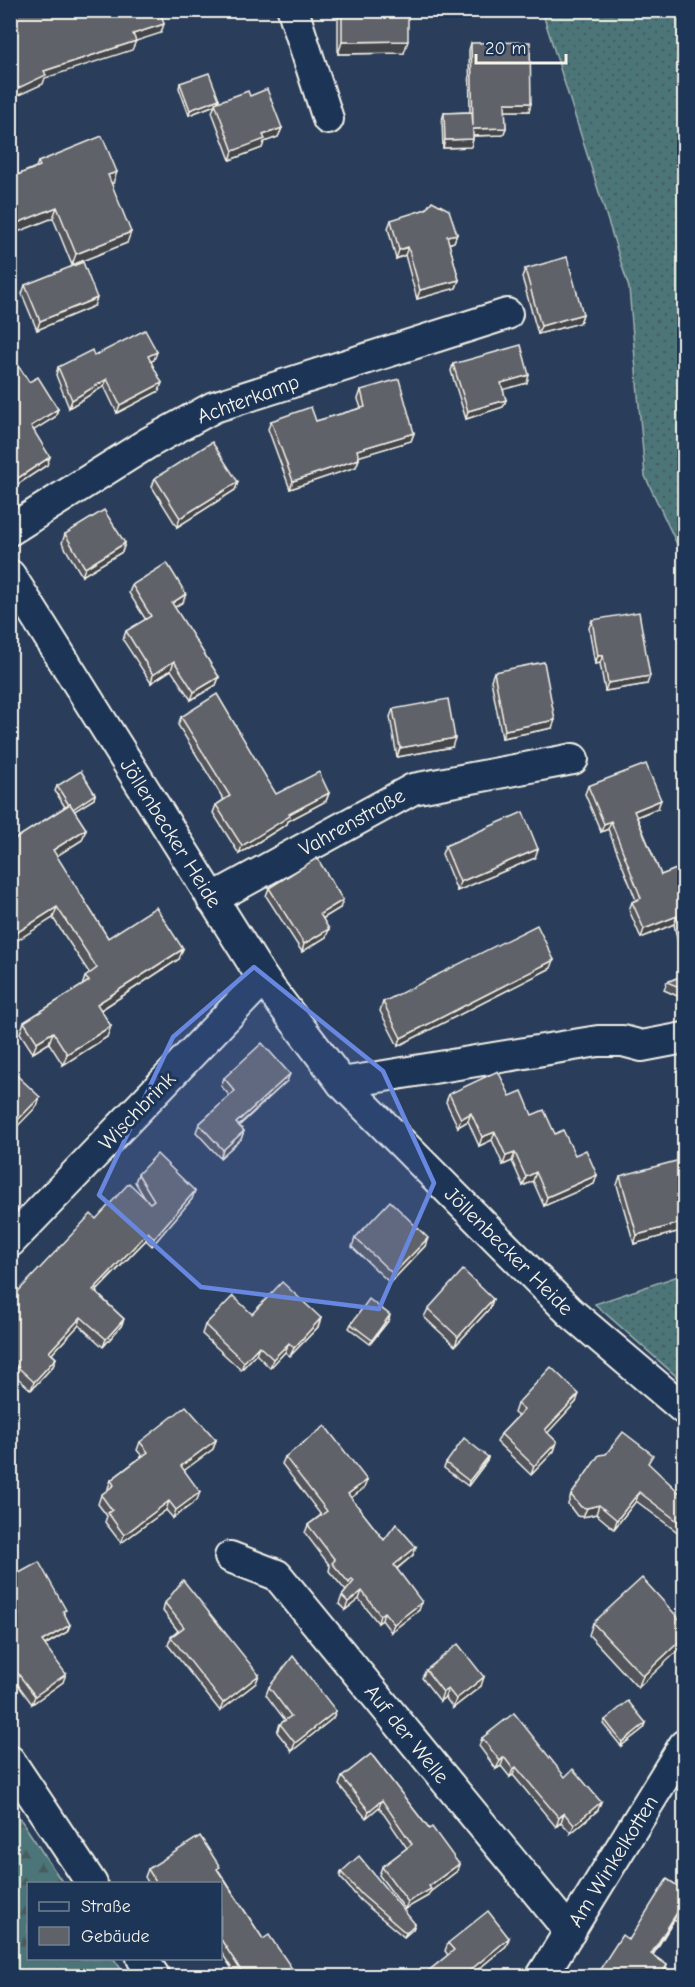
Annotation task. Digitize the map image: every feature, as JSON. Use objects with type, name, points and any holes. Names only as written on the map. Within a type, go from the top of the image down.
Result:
[{"type":"street","points":[[293,10],[328,119]]},
{"type":"street","name":"Achterkamp","points":[[10,530],[148,443],[214,407],[507,314]]},
{"type":"street","name":"Jöllenbecker Heide","points":[[10,574],[263,979],[342,1083],[570,1312],[684,1410]]},
{"type":"street","name":"Vahrenstraße","points":[[212,899],[413,789],[573,759]]},
{"type":"street","name":"Wischbrink","points":[[10,1242],[263,979]]},
{"type":"street","points":[[342,1083],[598,1041],[623,1041],[642,1046],[684,1038]]},
{"type":"street","name":"Auf der Welle","points":[[230,1557],[277,1575],[570,1932]]},
{"type":"street","name":"Am Winkelkotten","points":[[542,1977],[684,1746]]},
{"type":"street","points":[[10,1761],[91,1882]]},
{"type":"street","points":[[143,1960],[154,1977]]},
{"type":"highlighted area","points":[[254,967],[383,1071],[434,1183],[379,1309],[201,1287],[99,1195],[173,1037]]},
{"type":"green space","points":[[542,11],[684,11],[684,559],[645,476],[629,288]]},
{"type":"green space","points":[[684,1274],[684,1383],[595,1304]]},
{"type":"green space","points":[[11,1805],[62,1882],[27,1882],[27,1960],[115,1960],[126,1976],[11,1976]]},
{"type":"building","points":[[10,10],[160,10],[164,24],[133,34],[136,41],[44,71],[46,75],[10,92]]},
{"type":"building","points":[[342,10],[408,10],[408,41],[342,42]]},
{"type":"building","points":[[530,42],[531,103],[505,103],[506,128],[473,129],[473,139],[445,140],[444,113],[472,112],[473,126],[471,43]]},
{"type":"building","points":[[209,73],[219,99],[190,110],[180,83]]},
{"type":"building","points":[[267,89],[282,128],[263,135],[265,139],[233,151],[215,103],[248,91],[250,96]]},
{"type":"building","points":[[102,136],[117,172],[108,175],[131,232],[76,254],[57,207],[10,226],[10,178],[40,166],[38,162]]},
{"type":"building","points":[[432,201],[449,210],[457,234],[447,236],[459,280],[420,290],[408,247],[399,250],[391,220],[426,209]]},
{"type":"building","points":[[567,257],[583,314],[541,326],[525,269]]},
{"type":"building","points":[[83,262],[97,298],[40,321],[25,285]]},
{"type":"building","points":[[145,330],[157,352],[148,356],[162,383],[120,405],[107,379],[72,400],[58,367],[92,350],[94,356]]},
{"type":"building","points":[[521,345],[529,375],[501,383],[506,400],[468,411],[453,364]]},
{"type":"building","points":[[10,353],[29,382],[38,377],[58,409],[31,426],[50,457],[15,480],[10,473]]},
{"type":"building","points":[[399,379],[414,433],[357,450],[359,459],[293,481],[271,421],[311,407],[316,421],[365,407],[361,390]]},
{"type":"building","points":[[212,442],[238,482],[180,518],[155,478]]},
{"type":"building","points":[[104,510],[125,543],[85,568],[65,534]]},
{"type":"building","points":[[167,563],[186,594],[172,603],[219,677],[194,692],[174,661],[153,675],[126,631],[151,616],[132,585]]},
{"type":"building","points":[[639,612],[650,676],[608,683],[603,655],[598,656],[592,620]]},
{"type":"building","points":[[544,662],[555,720],[505,730],[494,672]]},
{"type":"building","points":[[217,694],[276,794],[319,772],[329,793],[289,814],[290,816],[242,846],[216,805],[230,796],[181,717]]},
{"type":"building","points":[[448,699],[455,738],[400,748],[393,709]]},
{"type":"building","points":[[646,764],[661,800],[634,811],[661,875],[684,866],[684,950],[677,916],[644,929],[632,902],[641,898],[611,821],[604,824],[588,786]]},
{"type":"building","points":[[81,771],[95,794],[73,809],[57,786]]},
{"type":"building","points":[[70,804],[86,829],[53,850],[108,938],[156,907],[183,949],[97,1004],[111,1026],[67,1054],[53,1032],[37,1042],[24,1022],[89,981],[85,977],[97,968],[57,907],[10,937],[10,840],[12,841]]},
{"type":"building","points":[[523,812],[538,849],[460,882],[445,846]]},
{"type":"building","points":[[317,858],[343,900],[320,914],[329,929],[304,944],[269,888]]},
{"type":"building","points":[[537,925],[554,960],[401,1038],[383,1002]]},
{"type":"building","points":[[684,975],[684,989],[667,982]]},
{"type":"building","points":[[262,1043],[290,1074],[236,1123],[244,1131],[223,1150],[199,1124],[235,1091],[224,1078]]},
{"type":"building","points":[[10,1069],[40,1097],[10,1128]]},
{"type":"building","points":[[498,1071],[510,1096],[522,1091],[532,1115],[544,1110],[555,1134],[563,1130],[575,1155],[586,1150],[597,1175],[547,1197],[536,1172],[526,1177],[515,1153],[506,1156],[495,1132],[482,1137],[471,1113],[461,1119],[449,1094]]},
{"type":"building","points":[[157,1154],[195,1191],[154,1238],[148,1232],[93,1290],[124,1319],[106,1339],[81,1317],[49,1352],[56,1358],[34,1382],[10,1360],[10,1300],[91,1214],[96,1219],[129,1183],[150,1203],[154,1200],[138,1174]]},
{"type":"building","points":[[680,1160],[684,1175],[684,1222],[637,1235],[620,1176]]},
{"type":"building","points":[[390,1201],[428,1238],[393,1274],[355,1238]]},
{"type":"building","points":[[463,1270],[493,1299],[458,1337],[428,1309]]},
{"type":"building","points":[[282,1282],[321,1318],[294,1348],[289,1343],[273,1359],[259,1346],[244,1362],[205,1325],[233,1296],[252,1314]]},
{"type":"building","points":[[369,1299],[390,1315],[372,1340],[351,1324]]},
{"type":"building","points":[[551,1367],[579,1394],[545,1430],[557,1442],[534,1466],[501,1434],[524,1410],[517,1404]]},
{"type":"building","points":[[186,1406],[216,1440],[181,1466],[200,1492],[176,1510],[169,1501],[124,1535],[108,1513],[112,1510],[101,1495],[114,1485],[111,1480],[148,1452],[140,1442]]},
{"type":"building","points":[[325,1426],[367,1480],[348,1494],[384,1540],[396,1524],[416,1547],[394,1565],[422,1602],[394,1624],[384,1612],[380,1615],[362,1591],[348,1602],[342,1596],[354,1581],[352,1579],[349,1583],[332,1563],[335,1560],[308,1525],[327,1511],[285,1457]]},
{"type":"building","points":[[623,1432],[653,1455],[648,1463],[684,1497],[684,1526],[639,1492],[617,1520],[599,1505],[581,1507],[571,1495],[599,1455],[606,1454]]},
{"type":"building","points":[[464,1438],[488,1457],[469,1481],[446,1463]]},
{"type":"building","points":[[39,1562],[66,1610],[63,1611],[70,1625],[42,1641],[66,1674],[35,1696],[10,1663],[12,1639],[10,1619],[19,1614],[10,1599],[10,1578]]},
{"type":"building","points":[[642,1578],[684,1624],[684,1637],[643,1676],[593,1623]]},
{"type":"building","points":[[183,1580],[259,1675],[223,1703],[171,1637],[184,1627],[165,1603]]},
{"type":"building","points":[[458,1644],[484,1677],[456,1699],[448,1689],[443,1692],[426,1670]]},
{"type":"building","points":[[293,1656],[336,1711],[295,1743],[280,1724],[291,1716],[269,1687]]},
{"type":"building","points":[[628,1701],[646,1723],[622,1742],[605,1720]]},
{"type":"building","points":[[514,1713],[565,1777],[573,1769],[601,1802],[574,1825],[564,1813],[559,1818],[516,1767],[513,1769],[504,1757],[500,1761],[482,1738]]},
{"type":"building","points":[[371,1754],[429,1829],[432,1827],[459,1864],[429,1886],[431,1889],[408,1902],[382,1867],[412,1844],[382,1800],[369,1811],[342,1777]]},
{"type":"building","points":[[200,1836],[220,1867],[217,1869],[263,1939],[269,1935],[293,1970],[284,1977],[245,1977],[222,1941],[222,1882],[156,1882],[148,1869]]},
{"type":"building","points":[[359,1856],[415,1924],[406,1933],[362,1895],[341,1872]]},
{"type":"building","points":[[667,1879],[684,1890],[684,1915],[678,1911],[651,1954],[667,1965],[660,1977],[595,1977],[622,1935],[629,1940]]},
{"type":"building","points":[[488,1911],[509,1938],[462,1977],[421,1977],[454,1950],[448,1943]]}]
